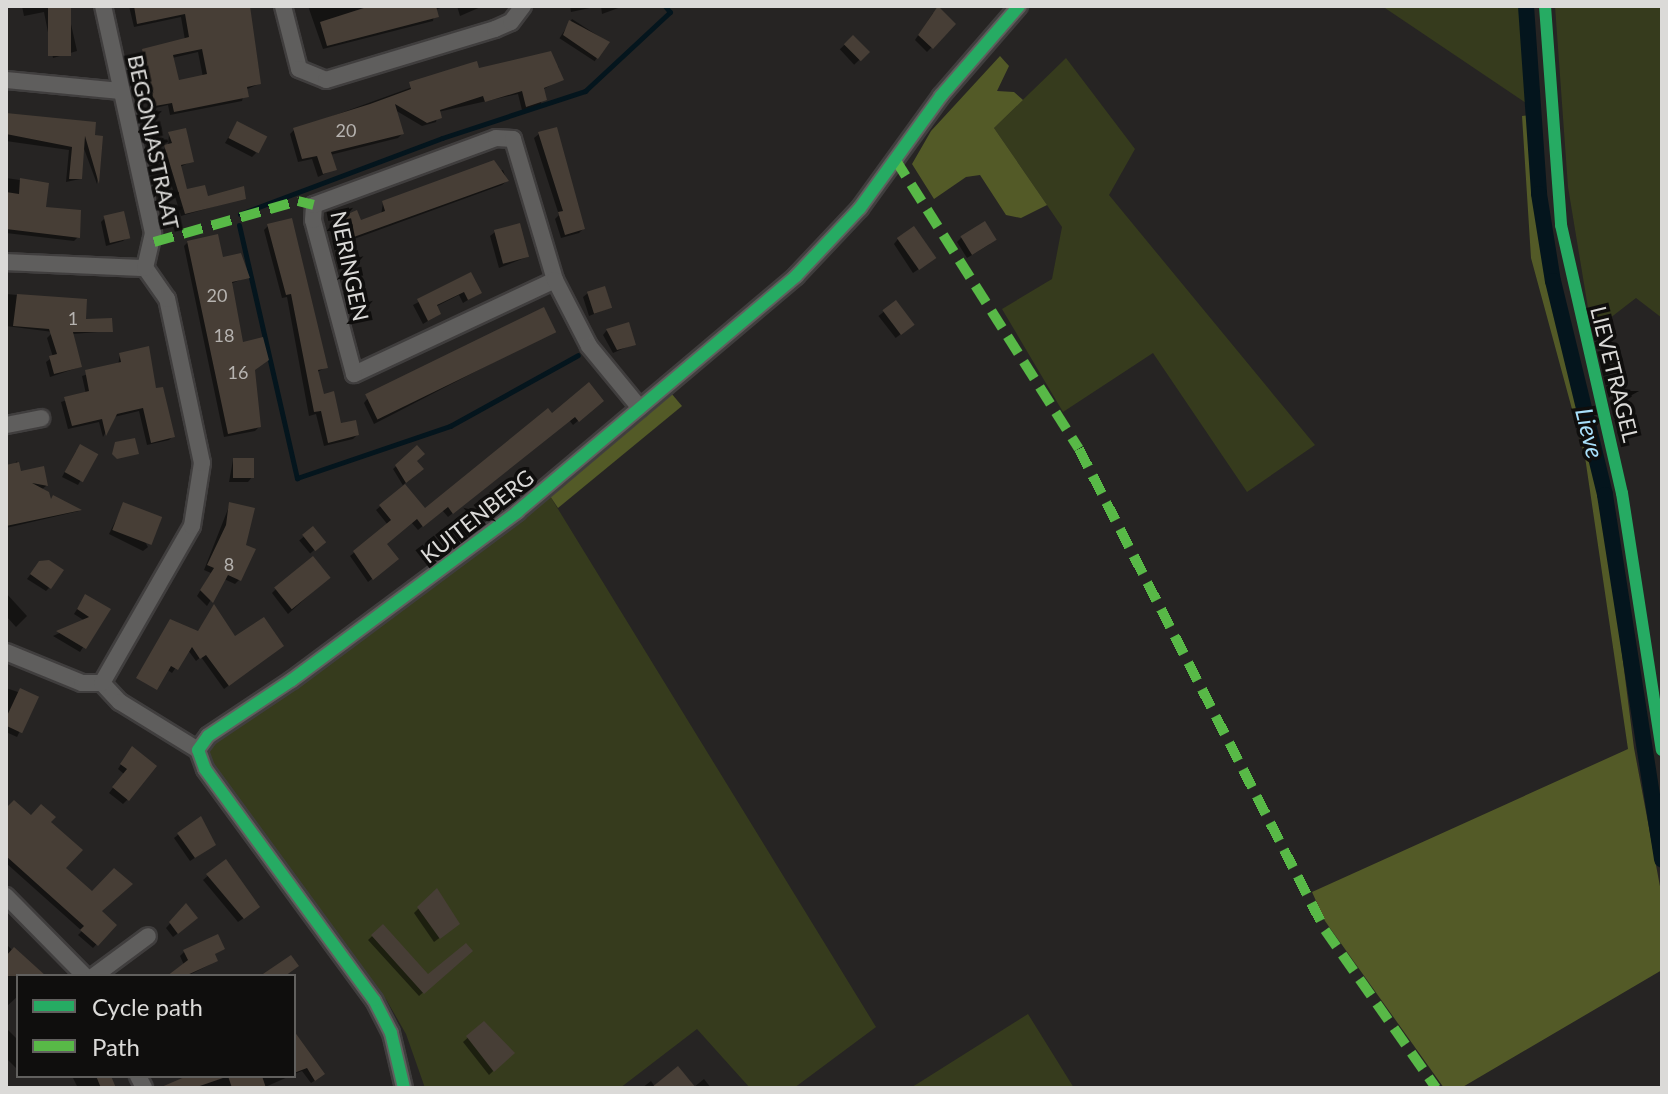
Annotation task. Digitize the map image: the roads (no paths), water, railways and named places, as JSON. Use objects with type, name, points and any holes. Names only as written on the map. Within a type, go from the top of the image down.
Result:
[{"type":"street","name":"BEGONIASTRAAT","points":[[103,6],[153,233],[145,268]]},
{"type":"street","points":[[283,6],[299,69],[326,80],[495,29],[511,22],[523,6]]},
{"type":"street","name":"KUITENBERG","points":[[198,750],[208,736],[292,680],[517,512],[827,245],[941,96],[1019,6]]},
{"type":"street","points":[[6,80],[120,91]]},
{"type":"street","name":"NERINGEN","points":[[555,280],[354,374],[313,220],[314,205],[508,138],[517,143],[555,280],[589,346],[640,408]]},
{"type":"street","points":[[6,262],[145,268],[171,312],[200,440],[201,481],[192,526],[102,683]]},
{"type":"street","points":[[6,425],[41,418]]},
{"type":"street","points":[[6,652],[82,683],[102,683],[120,702],[198,750],[205,769],[374,1000],[391,1033],[403,1080]]},
{"type":"street","points":[[6,896],[83,974]]},
{"type":"street","points":[[97,974],[148,936]]},
{"type":"waterway","points":[[240,214],[442,138],[585,91],[670,12],[665,6]]},
{"type":"waterway","name":"Lieve","points":[[1526,6],[1539,194],[1553,281],[1605,495],[1662,860]]},
{"type":"waterway","points":[[239,225],[297,478],[450,426],[578,355]]}]
